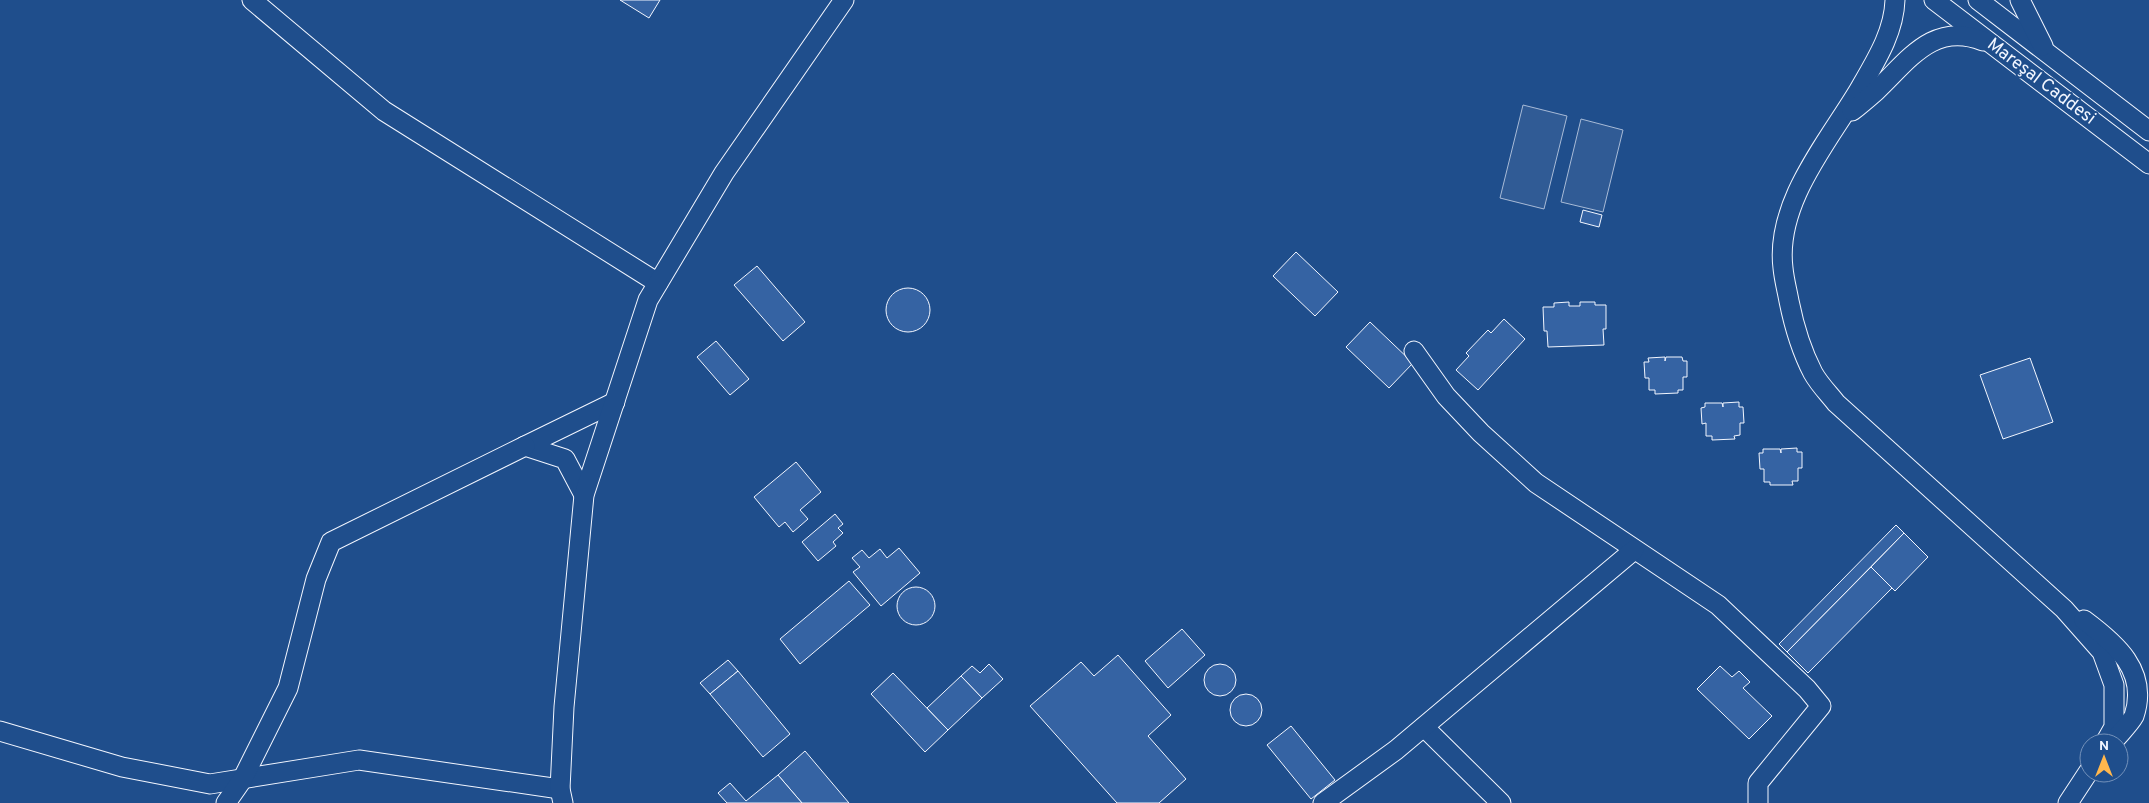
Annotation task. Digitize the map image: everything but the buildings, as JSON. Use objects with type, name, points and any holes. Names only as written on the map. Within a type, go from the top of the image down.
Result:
[{"type":"street","points":[[252,0],[384,111],[658,283]]},
{"type":"street","points":[[0,731],[122,767],[210,784],[359,760],[562,796],[564,707],[584,495],[648,300],[724,173],[844,0]]},
{"type":"street","points":[[1895,0],[1894,15],[1887,37],[1872,68],[1841,120],[1822,147],[1801,185],[1787,224],[1783,245],[1782,267],[1795,330],[1814,374],[1836,403],[2064,608],[2102,652],[2114,684],[2114,727],[2111,733]]},
{"type":"street","name":"Mareşal Caddesi","points":[[1934,0],[2149,164]]},
{"type":"street","name":"Mareşal Caddesi","points":[[1978,0],[2149,131]]},
{"type":"street","points":[[2020,0],[2032,27],[2049,55]]},
{"type":"street","points":[[1841,120],[1876,91],[1915,52],[1935,40],[1948,35],[1962,35],[1975,38],[1993,46]]},
{"type":"street","points":[[1414,352],[1446,396],[1481,433],[1536,483],[1718,605],[1807,689],[1821,706],[1758,783],[1758,803]]},
{"type":"street","points":[[226,803],[242,780],[288,688],[316,580],[331,542],[615,402]]},
{"type":"street","points":[[525,446],[565,459],[584,495]]},
{"type":"street","points":[[1323,803],[1396,750],[1634,550]]},
{"type":"street","points":[[2064,608],[2078,614],[2118,646],[2136,670],[2145,687],[2134,716],[2120,733]]},
{"type":"street","points":[[1424,727],[1501,803]]},
{"type":"street","points":[[2068,803],[2081,783]]},
{"type":"shaded area","points":[[1523,105],[1567,116],[1544,209],[1500,198]]},
{"type":"shaded area","points":[[1581,119],[1623,130],[1603,212],[1561,202]]}]
